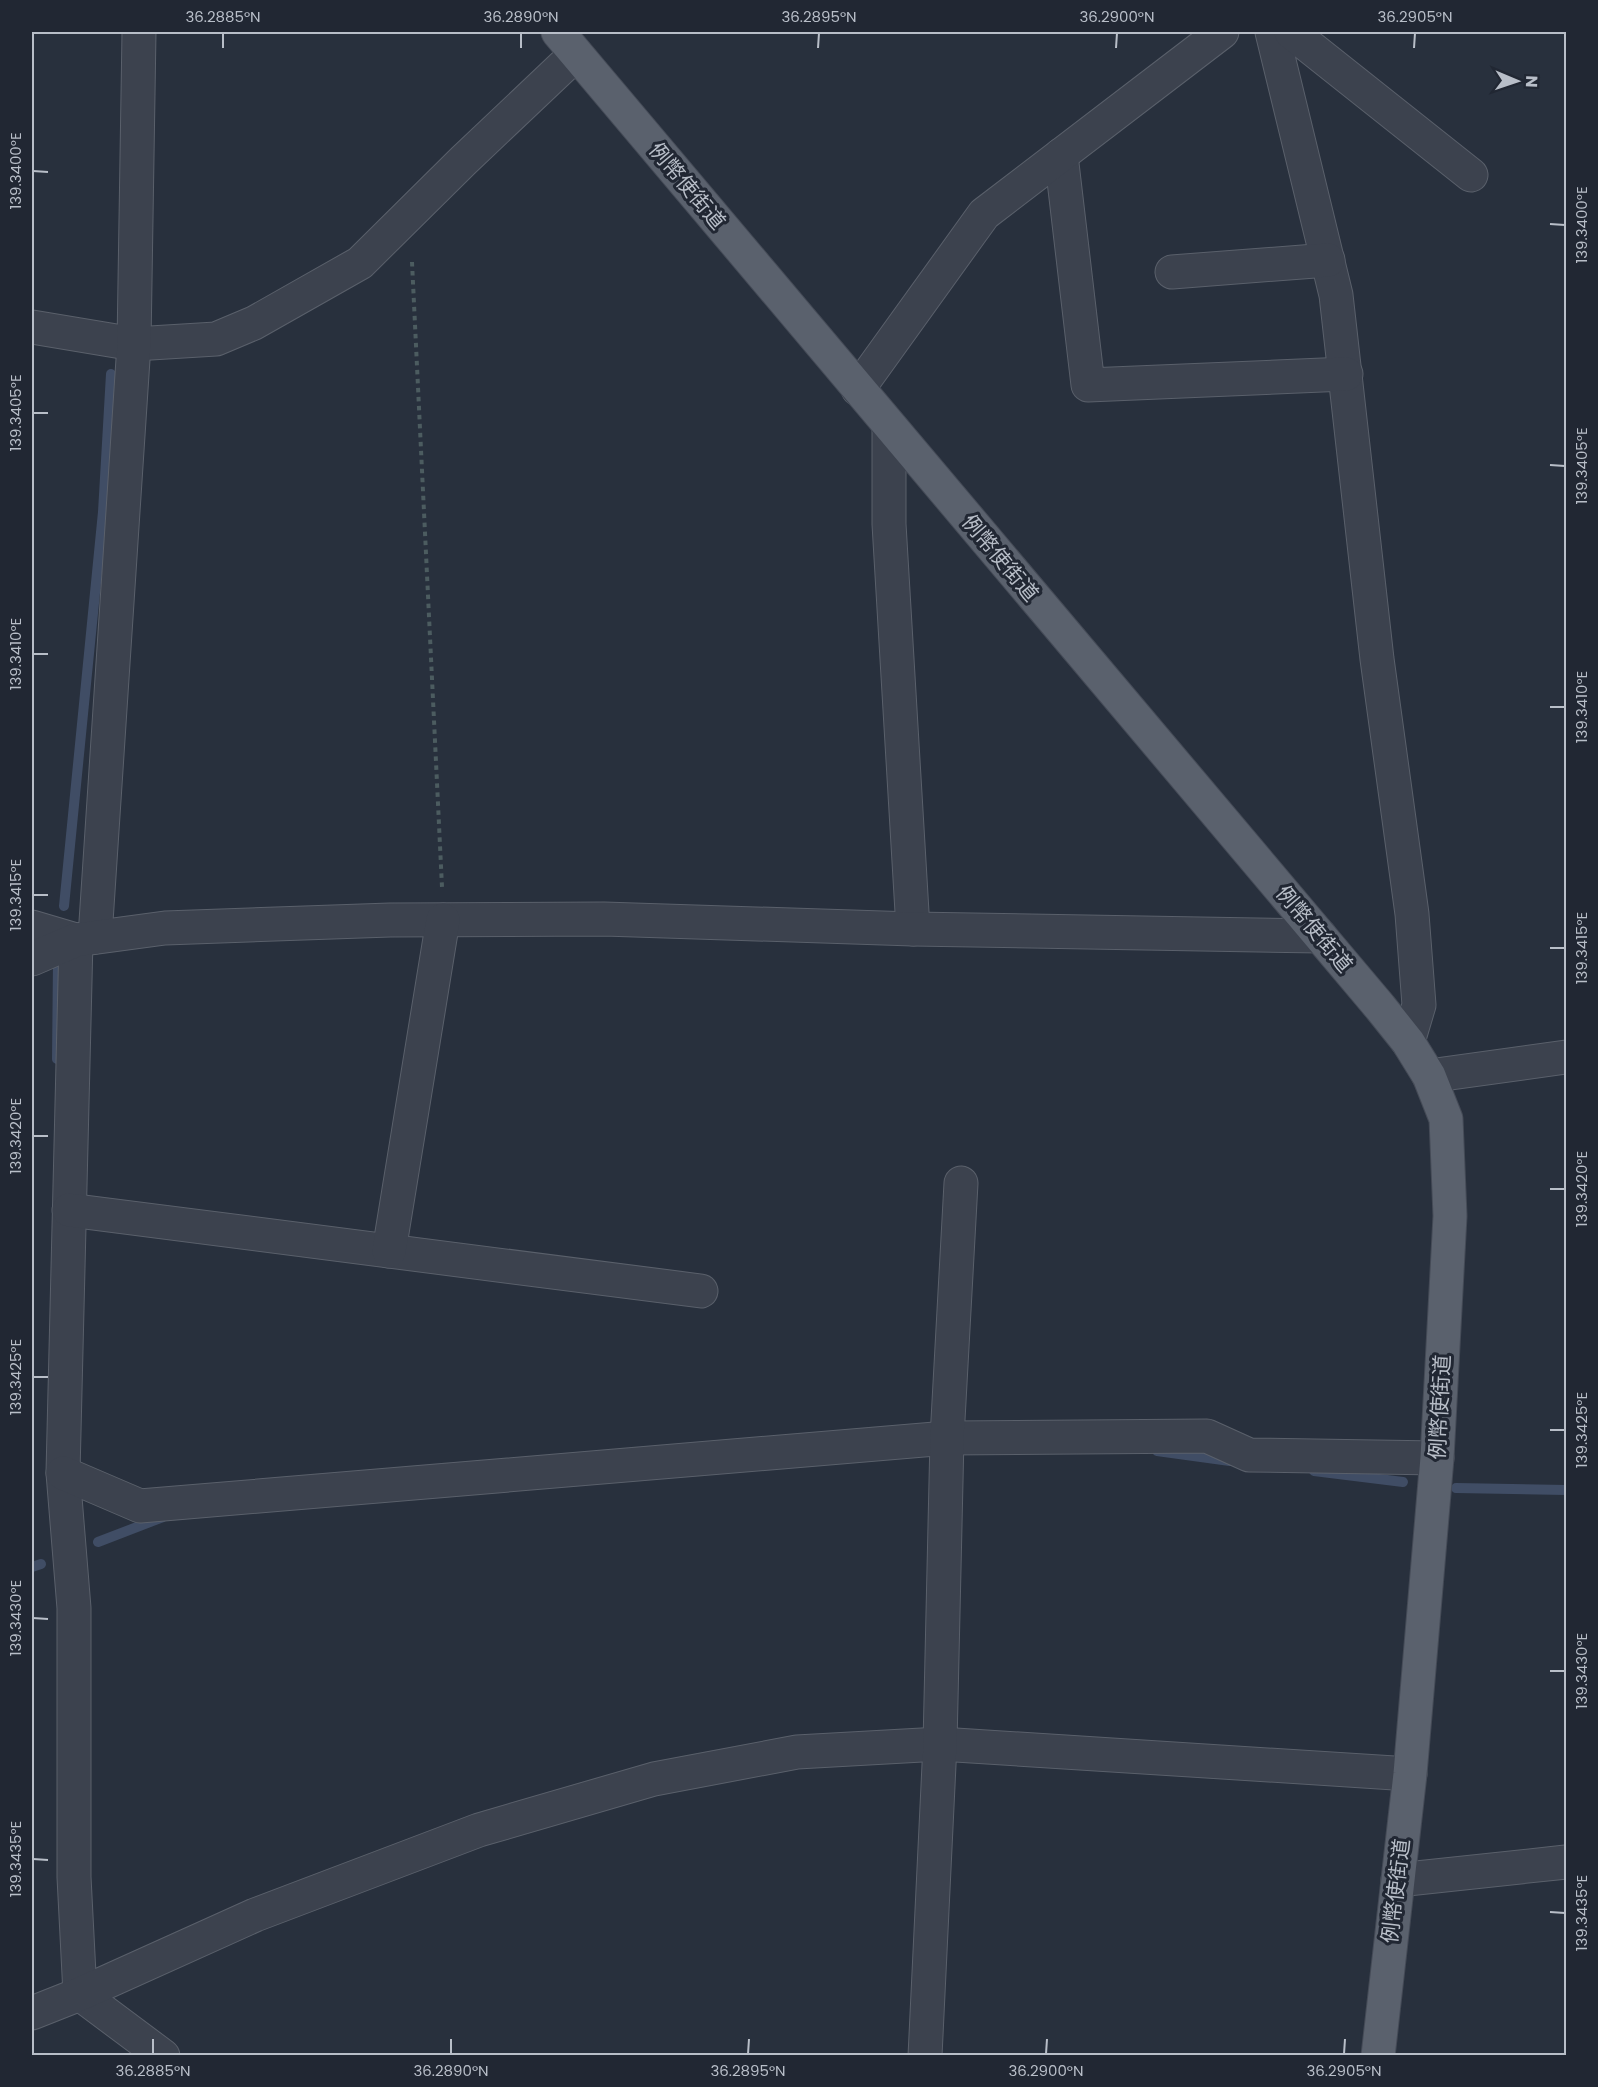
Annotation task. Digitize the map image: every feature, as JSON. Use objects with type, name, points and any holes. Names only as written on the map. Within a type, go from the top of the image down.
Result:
[{"type":"main road","name":"例幣使街道","points":[[567,39],[889,426],[1320,936],[1408,1042],[1429,1076],[1446,1119],[1450,1216],[1437,1458],[1410,1774],[1378,2055]]},
{"type":"street","points":[[80,1994],[74,1877],[74,1608],[63,1473],[69,1210],[85,938],[135,344],[139,32]]},
{"type":"street","points":[[858,389],[984,214],[1222,32]]},
{"type":"street","points":[[1272,32],[1336,295],[1377,659],[1412,914],[1419,1005],[1408,1042]]},
{"type":"street","points":[[1291,32],[1471,175]]},
{"type":"street","points":[[32,327],[135,344],[216,339],[254,323],[360,263],[410,213],[567,39]]},
{"type":"street","points":[[1061,155],[1088,385],[1346,374]]},
{"type":"street","points":[[1172,272],[1328,260]]},
{"type":"street","points":[[889,426],[889,524],[913,929]]},
{"type":"street","points":[[32,959],[85,938],[165,928],[390,920],[604,919],[913,929],[1320,936]]},
{"type":"street","points":[[389,1251],[443,920]]},
{"type":"street","points":[[32,927],[85,938]]},
{"type":"street","points":[[1429,1076],[1566,1057]]},
{"type":"street","points":[[925,2055],[940,1744],[947,1438],[961,1183]]},
{"type":"street","points":[[69,1210],[701,1291]]},
{"type":"street","points":[[63,1473],[140,1506],[947,1438],[1207,1436],[1249,1455],[1437,1458]]},
{"type":"street","points":[[32,2013],[80,1994],[255,1915],[467,1834],[654,1779],[797,1752],[940,1744],[1410,1774]]},
{"type":"street","points":[[1398,1880],[1566,1862]]},
{"type":"street","points":[[80,1994],[163,2055]]},
{"type":"path","points":[[410,213],[443,920]]},
{"type":"waterway","points":[[64,906],[103,512],[111,374]]},
{"type":"waterway","points":[[57,1059],[58,961]]},
{"type":"waterway","points":[[1157,1451],[1230,1461]]},
{"type":"waterway","points":[[1314,1471],[1403,1482]]},
{"type":"waterway","points":[[1456,1488],[1566,1490]]},
{"type":"waterway","points":[[98,1542],[163,1517]]},
{"type":"waterway","points":[[32,1567],[41,1564]]}]
